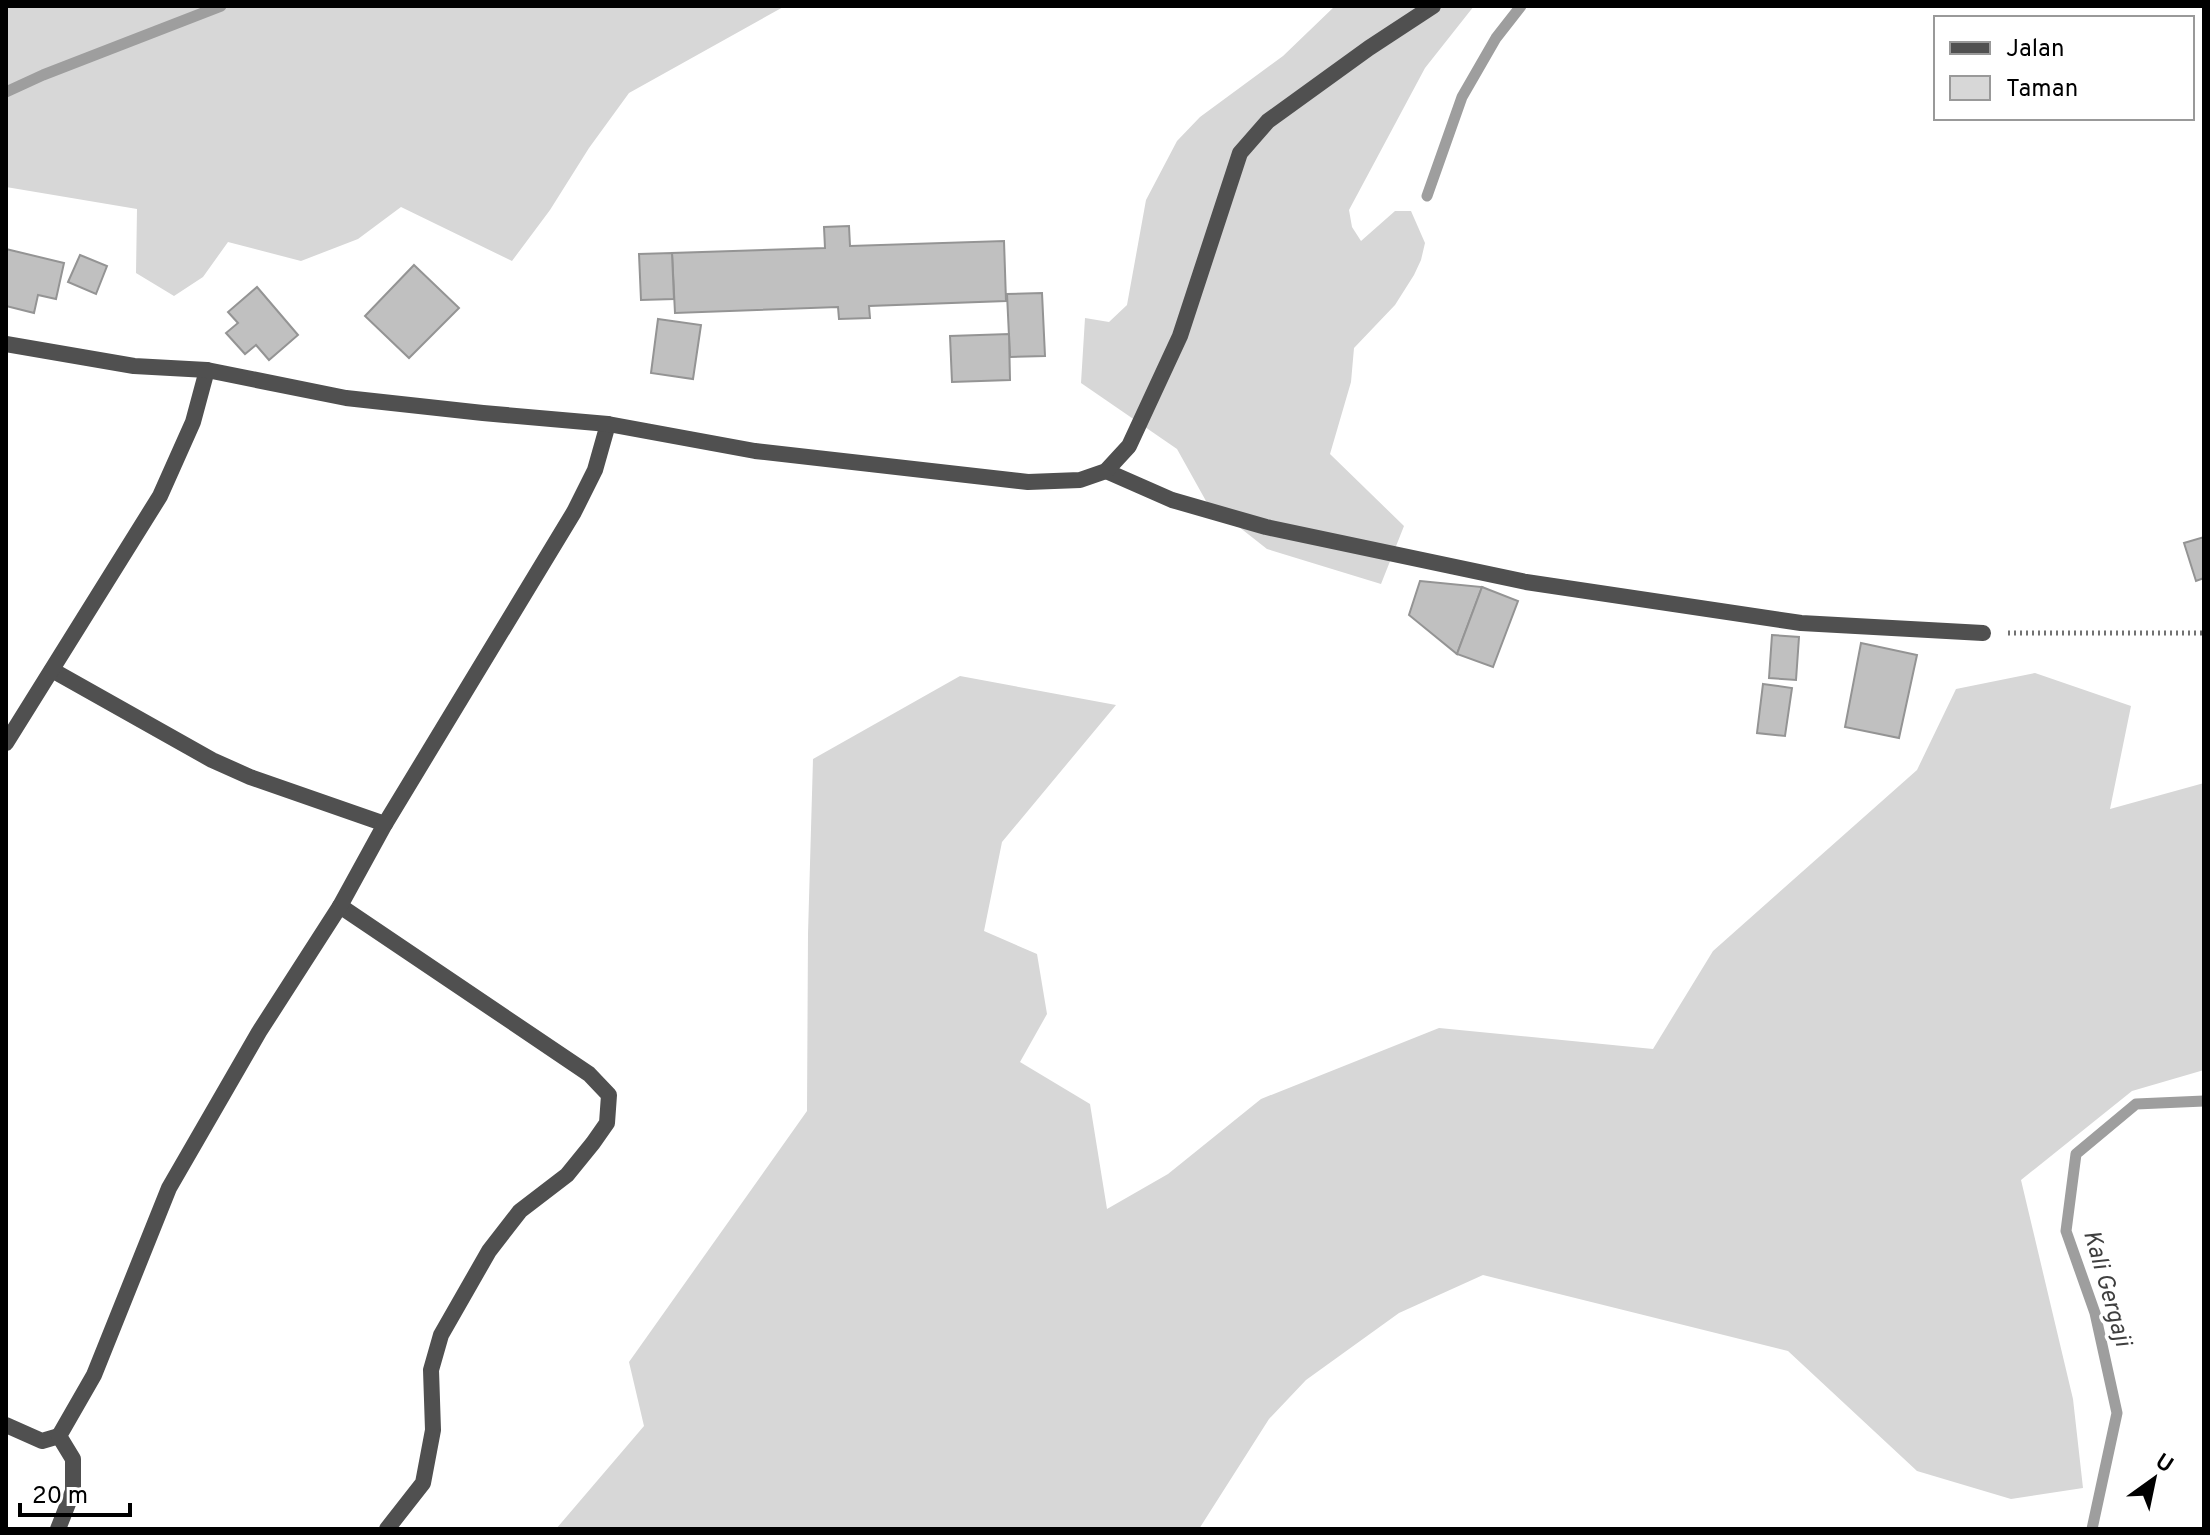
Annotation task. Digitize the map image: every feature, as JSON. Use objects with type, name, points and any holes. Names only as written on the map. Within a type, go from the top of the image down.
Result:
[{"type":"street","points":[[6,344],[134,366],[207,370],[346,398],[608,424],[755,451],[1028,482],[1080,480],[1106,471],[1129,446],[1180,336],[1240,153],[1268,121],[1433,6]]},
{"type":"street","points":[[6,743],[160,496],[193,422],[207,370]]},
{"type":"street","points":[[6,1425],[42,1441],[59,1436],[94,1375],[169,1188],[259,1032],[340,906],[385,824],[574,512],[595,470],[608,424]]},
{"type":"street","points":[[1106,471],[1172,500],[1266,527],[1526,582],[1801,623],[1983,633]]},
{"type":"street","points":[[52,670],[212,760],[250,777],[385,824]]},
{"type":"street","points":[[340,906],[589,1074],[609,1095],[607,1123],[567,1175],[520,1211],[489,1251],[441,1335],[431,1370],[433,1430],[423,1483],[387,1529]]},
{"type":"street","points":[[58,1529],[73,1491],[73,1459],[59,1436]]},
{"type":"path","points":[[1983,633],[2204,633]]},
{"type":"green space","points":[[6,6],[785,6],[629,93],[512,261],[401,207],[358,239],[301,261],[228,242],[203,277],[174,296],[136,273],[137,209],[6,187]]},
{"type":"green space","points":[[1335,6],[1474,6],[1425,68],[1349,210],[1352,227],[1361,241],[1395,211],[1411,211],[1425,243],[1414,275],[1395,305],[1354,348],[1351,382],[1330,454],[1404,526],[1381,584],[1267,549],[1206,501],[1177,449],[1081,383],[1085,318],[1109,322],[1127,305],[1146,200],[1177,141],[1200,117],[1283,56]]},
{"type":"green space","points":[[2035,673],[2131,706],[2110,809],[2204,783],[2204,1070],[2132,1091],[2021,1180],[2073,1399],[2083,1488],[2011,1499],[1917,1471],[1788,1351],[1483,1275],[1399,1313],[1306,1380],[1269,1419],[1199,1529],[556,1529],[644,1426],[629,1362],[807,1111],[813,759],[960,676],[1116,705],[1002,842],[984,931],[1037,954],[1047,1014],[1020,1062],[1090,1104],[1107,1209],[1168,1174],[1261,1099],[1439,1028],[1653,1049],[1713,951],[1917,770],[1956,689]]},
{"type":"building","points":[[849,226],[850,246],[1004,241],[1006,301],[869,306],[870,318],[839,319],[838,307],[675,313],[672,253],[825,248],[824,227]]},
{"type":"building","points":[[6,249],[64,263],[56,299],[38,295],[34,313],[6,306]]},
{"type":"building","points":[[672,253],[674,299],[641,300],[639,254]]},
{"type":"building","points":[[80,255],[107,266],[96,294],[68,282]]},
{"type":"building","points":[[414,265],[459,308],[409,358],[365,316]]},
{"type":"building","points":[[257,287],[298,335],[269,360],[256,345],[245,354],[226,333],[238,323],[228,312]]},
{"type":"building","points":[[1042,293],[1045,356],[1010,357],[1007,294]]},
{"type":"building","points":[[658,319],[701,325],[693,379],[651,373]]},
{"type":"building","points":[[1009,334],[1010,380],[952,382],[950,336]]},
{"type":"building","points":[[2204,537],[2204,578],[2196,581],[2184,543]]},
{"type":"building","points":[[1420,581],[1482,587],[1457,654],[1409,615]]},
{"type":"building","points":[[1482,587],[1518,601],[1493,667],[1457,654]]},
{"type":"building","points":[[1772,635],[1799,637],[1796,680],[1769,678]]},
{"type":"building","points":[[1861,643],[1917,655],[1899,738],[1845,727]]},
{"type":"building","points":[[1763,684],[1792,688],[1785,736],[1757,733]]},
{"type":"waterway","points":[[6,92],[221,6]]},
{"type":"waterway","points":[[1427,196],[1462,97],[1496,38],[1521,6]]},
{"type":"waterway","name":"Kali Gergaji","points":[[2092,1529],[2117,1413],[2095,1313],[2066,1231],[2076,1154],[2136,1104],[2204,1101]]}]
